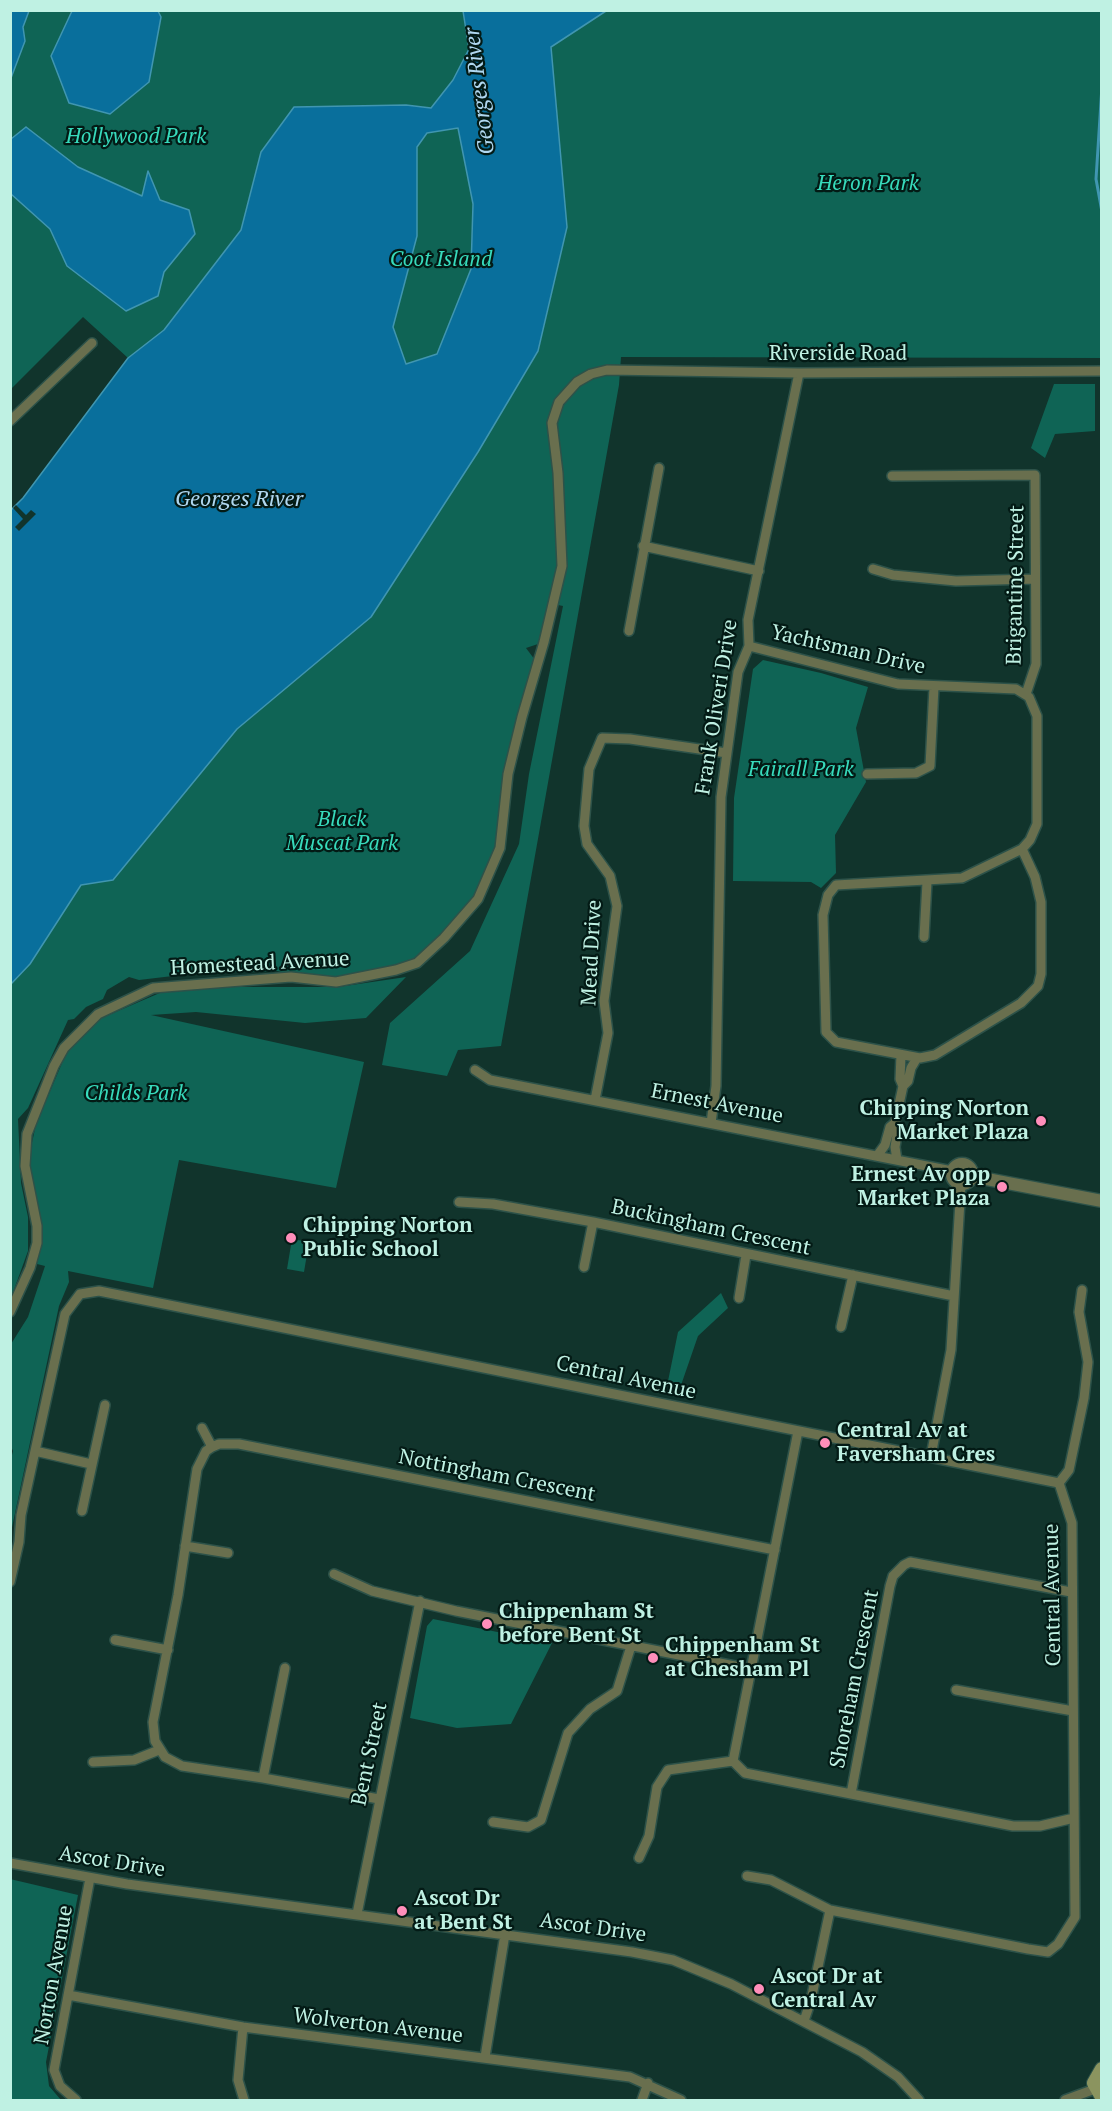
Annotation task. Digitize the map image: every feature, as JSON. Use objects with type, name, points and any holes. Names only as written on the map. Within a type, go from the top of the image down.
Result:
[{"type":"main road","points":[[1098,2093],[1095,2078],[1101,2069]]},
{"type":"street","points":[[10,421],[92,343]]},
{"type":"street","name":"Riverside Road","points":[[577,382],[591,374],[606,370],[1101,371]]},
{"type":"street","name":"Frank Oliveri Drive","points":[[711,1123],[716,1086],[721,797],[738,672],[749,646],[748,621],[799,372]]},
{"type":"street","name":"Homestead Avenue","points":[[10,1312],[30,1268],[37,1243],[37,1227],[25,1166],[26,1142],[32,1119],[64,1047],[98,1014],[153,988],[291,977],[336,982],[396,970],[417,963],[444,938],[478,899],[500,848],[508,774],[544,642],[561,566],[558,473],[552,423],[559,402],[577,382]]},
{"type":"street","points":[[629,631],[659,468]]},
{"type":"street","name":"Brigantine Street","points":[[892,476],[1035,475],[1036,664],[1026,694]]},
{"type":"street","points":[[643,546],[759,571]]},
{"type":"street","points":[[873,569],[893,575],[956,581],[1035,579]]},
{"type":"street","name":"Yachtsman Drive","points":[[749,646],[898,684],[934,687],[1005,687],[1026,694]]},
{"type":"street","points":[[867,774],[916,773],[930,766],[934,687]]},
{"type":"street","points":[[1022,849],[1035,877],[1041,902],[1041,974],[1038,986],[1021,1003],[940,1052],[917,1058],[836,1042],[826,1032],[823,915],[828,895],[836,885],[927,882],[962,878],[1022,849],[1030,840],[1037,824],[1037,716],[1034,703],[1026,694]]},
{"type":"street","name":"Mead Drive","points":[[595,1100],[608,1033],[604,1002],[617,906],[610,876],[587,843],[584,826],[589,769],[602,738],[727,753]]},
{"type":"street","points":[[924,937],[927,882]]},
{"type":"street","points":[[901,1055],[900,1079],[903,1086]]},
{"type":"street","points":[[897,1160],[895,1147],[898,1129],[895,1124],[903,1086],[908,1081],[911,1068],[917,1058]]},
{"type":"street","name":"Ernest Avenue","points":[[475,1070],[490,1080],[952,1171]]},
{"type":"street","points":[[877,1156],[885,1145],[890,1127],[895,1124]]},
{"type":"street","points":[[963,1164],[970,1170],[971,1176],[967,1183],[961,1184],[953,1180],[952,1171],[963,1164]]},
{"type":"street","points":[[971,1176],[1101,1201]]},
{"type":"street","points":[[931,1456],[949,1365],[961,1184]]},
{"type":"street","name":"Buckingham Crescent","points":[[459,1202],[493,1204],[593,1222],[954,1296]]},
{"type":"street","points":[[584,1267],[593,1222]]},
{"type":"street","points":[[739,1298],[746,1255]]},
{"type":"street","points":[[841,1327],[853,1275]]},
{"type":"street","points":[[1059,1483],[1068,1470],[1084,1398],[1088,1362],[1079,1312],[1082,1290]]},
{"type":"street","name":"Central Avenue","points":[[35,1451],[65,1314],[80,1294],[99,1291],[1059,1483],[1072,1523],[1075,1917],[1058,1944],[1048,1952],[830,1910]]},
{"type":"street","points":[[82,1511],[105,1405]]},
{"type":"street","points":[[202,1428],[212,1447],[206,1451],[197,1469],[168,1650],[153,1722],[153,1732],[159,1750],[165,1757],[182,1766],[379,1799]]},
{"type":"street","points":[[733,1761],[798,1431]]},
{"type":"street","name":"Nottingham Crescent","points":[[212,1447],[219,1444],[239,1444],[775,1550]]},
{"type":"street","points":[[10,1582],[35,1451],[91,1464]]},
{"type":"street","points":[[185,1546],[228,1552]]},
{"type":"street","name":"Shoreham Crescent","points":[[851,1794],[890,1586],[893,1576],[904,1565],[910,1562],[1071,1592]]},
{"type":"street","points":[[334,1574],[372,1591],[750,1669]]},
{"type":"street","name":"Bent Street","points":[[357,1914],[420,1601]]},
{"type":"street","points":[[115,1640],[168,1650]]},
{"type":"street","points":[[493,1822],[528,1827],[541,1820],[568,1733],[590,1709],[617,1691],[631,1646]]},
{"type":"street","points":[[263,1778],[285,1668]]},
{"type":"street","points":[[956,1690],[1073,1711]]},
{"type":"street","points":[[93,1762],[134,1760],[159,1750]]},
{"type":"street","points":[[733,1761],[745,1773],[1013,1826],[1040,1826],[1074,1818]]},
{"type":"street","points":[[639,1858],[649,1836],[657,1787],[668,1770],[733,1761]]},
{"type":"street","name":"Ascot Drive","points":[[10,1863],[90,1878],[505,1934],[673,1960],[731,1984],[873,2058],[898,2077],[919,2100]]},
{"type":"street","points":[[747,1876],[771,1880],[830,1910],[811,2000],[804,2021]]},
{"type":"street","name":"Norton Avenue","points":[[76,2100],[55,2078],[90,1878]]},
{"type":"street","points":[[485,2057],[505,1934]]},
{"type":"street","name":"Wolverton Avenue","points":[[68,1995],[243,2027],[630,2077],[648,2083],[681,2100]]},
{"type":"street","points":[[243,2027],[238,2080],[244,2100]]},
{"type":"street","points":[[642,2100],[648,2083]]},
{"type":"street","points":[[1065,2100],[1098,2093]]},
{"type":"green space","name":"Hollywood Park","points":[[11,11],[463,11],[469,49],[453,80],[431,108],[406,105],[261,152],[241,230],[164,330],[128,358],[83,317],[11,389]]},
{"type":"green space","points":[[606,11],[1101,11],[1101,358],[621,357],[619,385],[501,1046],[458,1050],[447,1076],[382,1065],[390,1023],[470,951],[519,844],[529,774],[563,606],[553,604],[544,642],[526,648],[538,664],[522,717],[500,848],[486,884],[417,963],[336,982],[277,971],[198,973],[139,980],[129,977],[107,990],[103,999],[86,1007],[74,1019],[68,1020],[28,1108],[18,1119],[21,1183],[28,1217],[28,1251],[11,1298],[11,984],[30,964],[81,884],[113,880],[237,729],[371,617],[478,452],[538,352],[567,227],[550,47]]},
{"type":"green space","name":"Coot Island","points":[[458,128],[473,204],[471,269],[437,354],[406,364],[393,327],[417,236],[417,147],[427,133]]},
{"type":"green space","points":[[1054,384],[1095,384],[1095,431],[1055,434],[1045,458],[1031,448]]},
{"type":"green space","name":"Fairall Park","points":[[763,660],[821,673],[868,687],[856,728],[866,782],[835,835],[836,873],[821,888],[811,882],[733,881],[734,798],[753,669]]},
{"type":"green space","name":"Childs Park","points":[[406,977],[366,1018],[305,1023],[196,1012],[151,1015],[364,1062],[336,1188],[179,1160],[153,1288],[68,1271],[69,1282],[59,1306],[11,1532],[10,1463],[13,1451],[10,1444],[11,1344],[28,1317],[45,1266],[37,1264],[41,1231],[29,1170],[30,1152],[36,1124],[68,1049],[97,1020],[162,992],[209,987],[338,987]]},
{"type":"green space","points":[[292,1239],[309,1242],[304,1272],[287,1269]]},
{"type":"green space","points":[[721,1293],[728,1308],[698,1336],[679,1391],[667,1386],[678,1332]]},
{"type":"green space","points":[[433,1619],[552,1643],[511,1724],[457,1728],[410,1718],[427,1626]]},
{"type":"green space","points":[[10,1879],[78,1895],[46,2062],[49,2086],[61,2100],[11,2100]]},
{"type":"water","points":[[11,10],[29,11],[23,27],[25,41],[11,78]]},
{"type":"water","points":[[72,11],[158,11],[161,17],[149,82],[110,114],[69,103],[51,56]]},
{"type":"water","name":"Georges River","points":[[463,11],[606,11],[551,47],[567,227],[538,351],[478,452],[371,617],[237,729],[113,880],[81,885],[30,964],[11,984],[11,510],[23,498],[128,358],[164,330],[241,230],[261,152],[294,107],[406,105],[431,108],[453,80],[469,49]],"holes":[[[458,128],[473,204],[471,269],[437,354],[406,364],[393,327],[417,236],[417,147],[427,133]]]},
{"type":"water","points":[[26,127],[78,167],[142,196],[148,171],[160,200],[189,210],[195,234],[164,272],[158,296],[126,311],[67,266],[50,229],[11,194],[11,139]]},
{"type":"pier","points":[[16,505],[26,515],[31,510],[36,514],[19,531],[15,527],[23,519],[13,508]]},
{"type":"waterway","points":[[1102,86],[1096,179],[1102,212]]},
{"type":"place","name":"Chipping Norton Market Plaza","points":[[1041,1121]]},
{"type":"place","name":"Ernest Av opp Market Plaza","points":[[1002,1187]]},
{"type":"place","name":"Chipping Norton Public School","points":[[291,1238]]},
{"type":"place","name":"Central Av at Faversham Cres","points":[[825,1443]]},
{"type":"place","name":"Chippenham St before Bent St","points":[[487,1624]]},
{"type":"place","name":"Chippenham St at Chesham Pl","points":[[653,1658]]},
{"type":"place","name":"Ascot Dr at Bent St","points":[[402,1911]]},
{"type":"place","name":"Ascot Dr at Central Av","points":[[759,1989]]},
{"type":"park label","name":"Heron Park","points":[[868,184]]},
{"type":"park label","name":"Black Muscat Park","points":[[342,832]]}]
